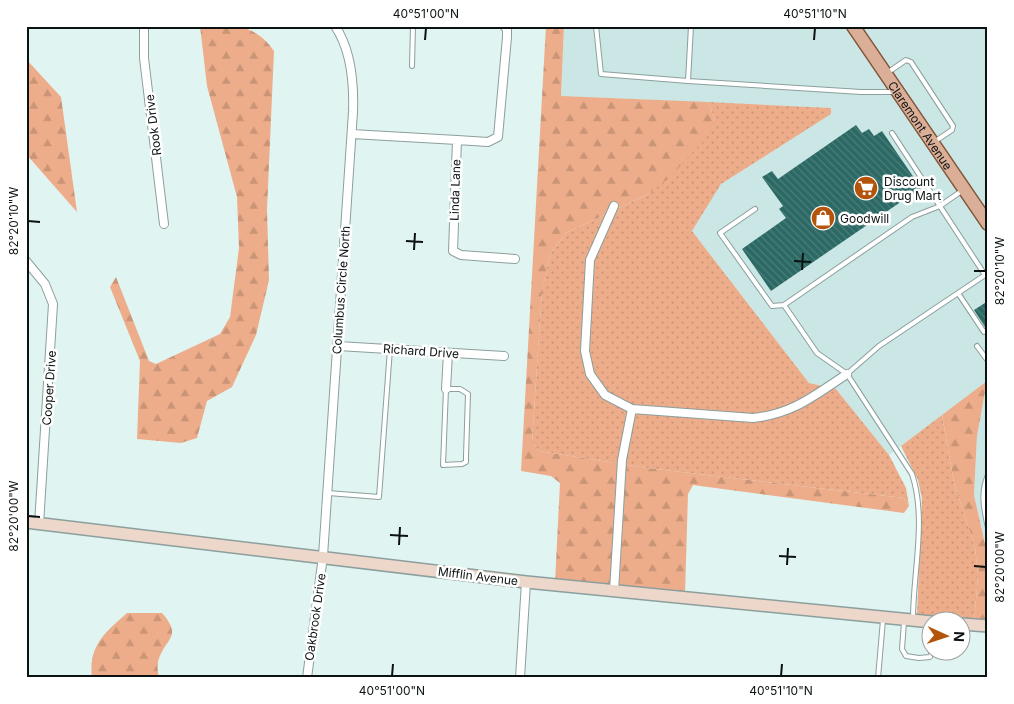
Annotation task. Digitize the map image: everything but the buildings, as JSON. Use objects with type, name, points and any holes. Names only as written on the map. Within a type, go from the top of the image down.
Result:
[{"type":"main road","name":"Claremont Avenue","points":[[853,26],[988,224]]},
{"type":"street","name":"Rook Drive","points":[[144,26],[144,58],[164,224]]},
{"type":"street","name":"Columbus Circle North","points":[[323,556],[352,134],[353,78],[343,44],[335,26]]},
{"type":"street","points":[[457,140],[488,142],[498,137],[507,37],[507,29],[504,26]]},
{"type":"street","name":"Linda Lane","points":[[352,134],[457,140],[453,251],[461,255],[515,259]]},
{"type":"street","points":[[614,206],[590,260],[585,351],[590,374],[605,394],[632,409],[753,418],[770,416],[791,410],[847,374]]},
{"type":"street","name":"Cooper Drive","points":[[26,261],[45,284],[53,304],[40,524]]},
{"type":"street","name":"Richard Drive","points":[[338,346],[504,356]]},
{"type":"street","points":[[446,388],[448,353]]},
{"type":"street","points":[[614,591],[622,460],[632,409]]},
{"type":"street","name":"Mifflin Avenue","points":[[26,522],[323,556],[526,582],[922,621]]},
{"type":"street","name":"Oakbrook Drive","points":[[308,678],[323,556]]},
{"type":"street","points":[[520,678],[526,582]]},
{"type":"street","points":[[972,625],[988,626]]},
{"type":"lane","points":[[412,66],[413,26]]},
{"type":"lane","points":[[596,26],[601,74],[861,92],[897,92]]},
{"type":"lane","points":[[688,81],[691,26]]},
{"type":"lane","points":[[885,74],[906,60],[911,62],[953,126],[952,130],[932,143]]},
{"type":"lane","points":[[847,374],[879,346],[986,274],[892,133]]},
{"type":"lane","points":[[756,209],[720,233],[772,306],[784,305],[912,218],[940,206],[964,189]]},
{"type":"lane","points":[[958,293],[984,332],[988,330]]},
{"type":"lane","points":[[784,305],[817,353],[847,374],[904,460],[917,488],[919,513],[909,620],[902,649],[906,656],[922,658]]},
{"type":"lane","points":[[977,346],[988,361]]},
{"type":"lane","points":[[328,493],[378,497],[390,349]]},
{"type":"lane","points":[[446,388],[460,389],[468,394],[466,462],[462,464],[443,465],[446,388]]},
{"type":"lane","points":[[988,475],[983,489],[982,503],[988,528]]},
{"type":"lane","points":[[878,678],[883,618]]},
{"type":"shaded area","points":[[564,26],[988,26],[988,557],[974,495],[977,436],[987,382],[889,455],[836,389],[809,383],[692,231],[721,184],[830,114],[831,108],[561,96]]},
{"type":"green space","points":[[200,26],[232,26],[250,30],[266,42],[274,51],[267,210],[269,280],[256,335],[232,387],[207,401],[197,438],[181,443],[137,439],[140,361],[110,287],[116,277],[149,361],[156,364],[220,334],[230,317],[239,248],[237,197],[207,86]]},
{"type":"green space","points":[[546,26],[564,26],[561,96],[708,102],[715,120],[706,138],[669,178],[648,194],[566,233],[550,254],[542,291],[532,442],[539,451],[647,468],[904,498],[909,506],[904,513],[693,485],[688,494],[685,595],[555,583],[560,483],[551,476],[521,471]]},
{"type":"green space","points":[[26,59],[61,97],[77,212],[26,154]]},
{"type":"green space","points":[[708,102],[831,108],[831,114],[721,184],[692,231],[809,383],[836,389],[889,455],[906,488],[909,506],[904,498],[647,468],[539,451],[532,442],[542,290],[550,254],[566,233],[648,194],[715,120]]},
{"type":"green space","points":[[987,381],[977,436],[974,495],[988,557],[988,626],[974,624],[978,575],[975,547],[954,483],[942,415]]},
{"type":"green space","points":[[942,415],[954,483],[975,547],[978,575],[974,624],[972,624],[972,612],[922,612],[922,619],[917,615],[922,499],[918,480],[901,446]]},
{"type":"green space","points":[[127,613],[162,613],[172,628],[170,638],[158,662],[159,678],[92,678],[91,667],[93,657],[100,640]]},
{"type":"place","name":"Discount Drug Mart","points":[[866,188]]},
{"type":"place","name":"Goodwill","points":[[823,218]]}]
